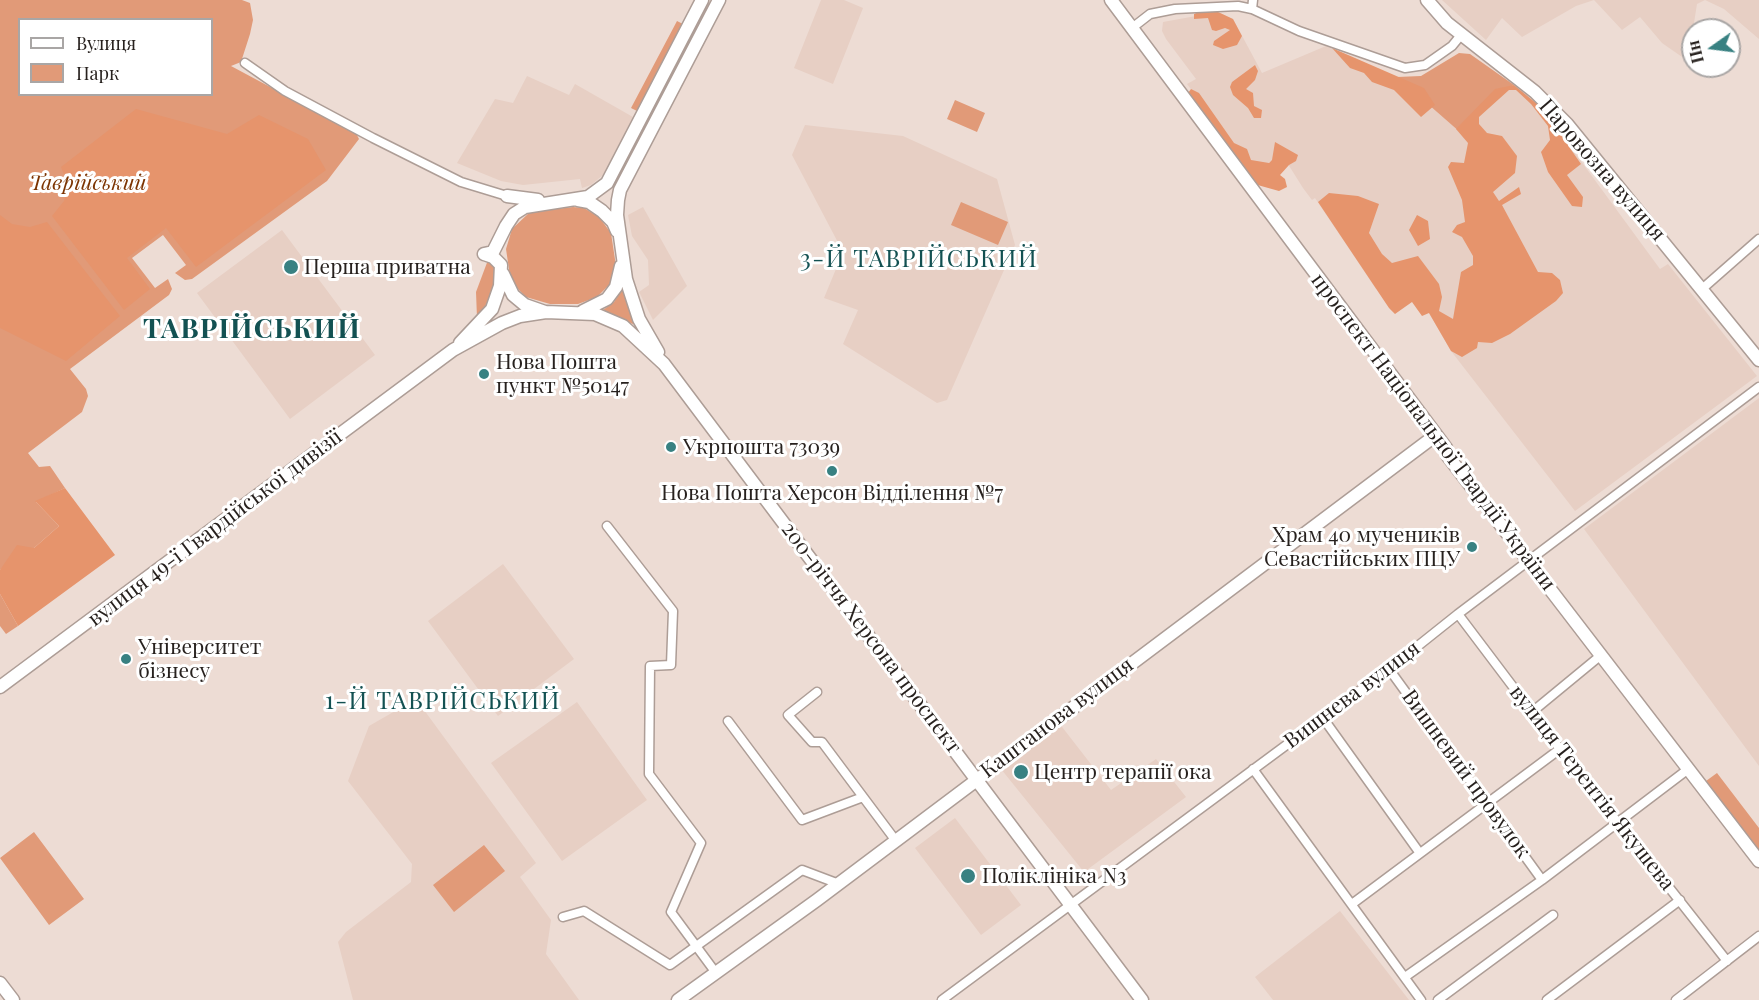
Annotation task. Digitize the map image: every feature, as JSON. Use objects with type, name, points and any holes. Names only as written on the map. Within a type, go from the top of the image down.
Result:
[{"type":"street","points":[[576,200],[595,194],[607,183],[702,0]]},
{"type":"street","points":[[699,39],[698,25],[711,0]]},
{"type":"street","points":[[664,364],[639,319],[630,294],[617,215],[620,190],[719,0]]},
{"type":"street","name":"проспект Національної Гвардії України","points":[[1111,0],[1446,448],[1448,455],[1687,770],[1759,861]]},
{"type":"street","name":"Паровозна вулиця","points":[[1427,0],[1461,36],[1535,92],[1567,124],[1759,360]]},
{"type":"street","points":[[1132,28],[1150,14],[1175,9],[1253,4],[1299,31],[1406,69],[1425,65],[1452,46],[1461,36]]},
{"type":"street","points":[[651,101],[660,98],[689,43],[699,39]]},
{"type":"street","points":[[245,63],[285,92],[461,182],[507,196],[545,202]]},
{"type":"street","points":[[507,196],[516,202],[514,214],[493,252],[483,254],[493,257],[501,266],[505,283],[513,295],[525,305],[546,312]]},
{"type":"street","points":[[514,214],[525,207],[545,202],[576,200],[589,202],[613,222],[620,237]]},
{"type":"street","points":[[1702,289],[1759,239]]},
{"type":"street","points":[[582,311],[607,299],[621,272],[622,256]]},
{"type":"street","points":[[453,350],[492,309],[500,286],[501,266]]},
{"type":"street","points":[[453,350],[502,323],[546,312],[582,311],[623,326],[664,364]]},
{"type":"street","name":"вулиця 49-ї Гвардійської дивізії","points":[[0,687],[453,350]]},
{"type":"street","name":"200-річчя Херсона проспект","points":[[664,364],[1142,1000]]},
{"type":"street","name":"Вишнева вулиця","points":[[942,1000],[1071,907],[1389,669],[1458,614],[1759,387]]},
{"type":"street","name":"Каштанова вулиця","points":[[678,1000],[839,884],[976,778],[1436,435]]},
{"type":"street","points":[[607,526],[673,611],[670,665],[650,666],[648,774],[701,843],[671,912],[716,973]]},
{"type":"street","name":"вулиця Терентія Якушева","points":[[1458,614],[1617,823],[1727,961]]},
{"type":"street","points":[[1532,712],[1600,656]]},
{"type":"street","name":"Вишневий провулок","points":[[1389,669],[1542,880]]},
{"type":"street","points":[[817,692],[788,715],[812,742],[822,742],[896,841]]},
{"type":"street","points":[[1323,718],[1419,852]]},
{"type":"street","points":[[728,721],[802,820],[863,797]]},
{"type":"street","points":[[1352,904],[1560,749]]},
{"type":"street","points":[[1253,769],[1421,1000]]},
{"type":"street","points":[[1405,976],[1542,880],[1687,770]]},
{"type":"street","points":[[563,917],[584,911],[670,965],[802,870],[839,884]]},
{"type":"street","points":[[1547,1000],[1680,900]]},
{"type":"street","points":[[1438,1000],[1553,915]]},
{"type":"street","points":[[1676,1000],[1759,936]]},
{"type":"street","points":[[0,982],[13,1000]]},
{"type":"shaded area","points":[[821,0],[844,0],[863,8],[833,84],[794,68]]},
{"type":"shaded area","points":[[1442,0],[1594,0],[1576,6],[1522,37],[1502,18],[1486,40]]},
{"type":"shaded area","points":[[1594,0],[1705,0],[1697,4],[1695,18],[1681,18],[1681,56],[1662,43],[1640,17],[1622,30]]},
{"type":"shaded area","points":[[1705,0],[1759,0],[1759,39],[1741,24],[1741,18],[1734,18],[1724,9]]},
{"type":"shaded area","points":[[1218,12],[1233,19],[1262,73],[1326,46],[1397,77],[1461,133],[1500,91],[1514,85],[1542,108],[1660,269],[1668,264],[1757,376],[1575,511],[1451,351],[1404,270],[1376,289],[1315,198],[1312,200],[1281,153],[1254,175],[1187,84],[1196,79],[1166,39],[1162,31],[1163,22]]},
{"type":"shaded area","points":[[527,76],[569,95],[575,84],[633,117],[603,175],[591,185],[582,188],[580,179],[523,185],[501,181],[457,163],[495,99],[513,103]]},
{"type":"shaded area","points":[[805,125],[903,136],[997,179],[1015,245],[947,400],[937,403],[843,344],[858,310],[824,298],[843,252],[792,155]]},
{"type":"shaded area","points":[[643,207],[687,286],[653,320],[639,292],[649,285],[648,260],[632,236],[628,215]]},
{"type":"shaded area","points":[[282,230],[375,355],[290,419],[197,293]]},
{"type":"shaded area","points":[[1759,398],[1759,766],[1584,529]]},
{"type":"shaded area","points":[[503,564],[574,659],[498,716],[428,621]]},
{"type":"shaded area","points":[[416,699],[536,863],[520,877],[551,920],[546,954],[579,1000],[353,1000],[338,942],[346,932],[411,882],[412,864],[348,781],[369,726]]},
{"type":"shaded area","points":[[577,702],[647,800],[562,861],[491,763]]},
{"type":"shaded area","points":[[1059,723],[1111,790],[1156,759],[1186,797],[1084,872],[1001,769]]},
{"type":"shaded area","name":"Поліклініка N3","points":[[955,818],[1021,905],[981,935],[915,848]]},
{"type":"shaded area","points":[[1340,911],[1409,1000],[1273,1000],[1255,977]]},
{"type":"green space","name":"Таврійський","points":[[0,0],[242,0],[250,3],[253,20],[250,34],[241,62],[231,66],[356,133],[359,139],[327,181],[192,279],[185,280],[175,273],[186,265],[163,235],[132,258],[155,288],[168,279],[172,289],[169,295],[70,369],[86,389],[88,396],[82,412],[28,453],[39,467],[50,466],[65,488],[36,502],[59,526],[34,548],[0,570]]},
{"type":"green space","points":[[1201,11],[1218,12],[1233,19],[1242,36],[1237,45],[1223,49],[1213,45],[1214,41],[1230,30],[1225,28],[1212,30],[1208,18],[1194,19],[1194,14]]},
{"type":"green space","points":[[677,21],[683,24],[637,111],[631,108]]},
{"type":"green space","points":[[1332,48],[1424,88],[1435,105],[1421,117],[1394,90],[1372,82],[1364,73],[1350,68]]},
{"type":"green space","points":[[1459,53],[1470,54],[1514,85],[1500,91],[1461,133],[1397,77],[1421,76]]},
{"type":"green space","points":[[1255,65],[1258,71],[1255,80],[1246,89],[1253,93],[1254,106],[1262,110],[1261,118],[1254,118],[1248,108],[1233,95],[1230,87],[1232,82]]},
{"type":"green space","points":[[1514,85],[1542,108],[1581,164],[1567,175],[1583,197],[1582,207],[1572,206],[1548,172],[1541,152],[1550,140],[1548,126],[1531,104],[1516,90],[1509,90],[1479,117],[1479,124],[1487,133],[1502,136],[1517,156],[1515,173],[1493,192],[1499,201],[1519,187],[1521,194],[1502,205],[1538,272],[1552,273],[1560,280],[1563,293],[1556,301],[1510,334],[1492,343],[1478,342],[1477,348],[1462,357],[1451,351],[1429,313],[1422,316],[1412,302],[1395,314],[1389,308],[1318,202],[1329,193],[1358,196],[1379,204],[1369,233],[1382,254],[1392,263],[1418,256],[1439,284],[1442,297],[1439,311],[1453,319],[1461,272],[1473,265],[1473,256],[1462,237],[1452,232],[1457,225],[1465,222],[1462,200],[1448,167],[1451,162],[1464,163],[1468,143],[1456,129],[1495,89]]},
{"type":"green space","points":[[1191,89],[1199,93],[1234,143],[1247,149],[1251,160],[1269,163],[1272,160],[1275,142],[1298,155],[1296,161],[1280,175],[1285,179],[1287,187],[1279,191],[1254,184],[1188,93]]},
{"type":"green space","points":[[955,100],[985,113],[977,132],[947,119]]},
{"type":"green space","points":[[136,109],[227,134],[259,115],[308,139],[326,170],[196,267],[166,228],[127,258],[150,289],[124,310],[52,216],[64,201],[68,185],[61,167]]},
{"type":"green space","points":[[961,202],[1008,222],[998,245],[951,225]]},
{"type":"green space","points":[[573,207],[584,208],[599,217],[611,233],[616,266],[610,284],[597,297],[578,304],[550,304],[526,297],[516,287],[510,276],[506,249],[512,229],[530,212]]},
{"type":"green space","points":[[0,215],[12,224],[30,227],[47,222],[120,316],[66,361],[0,328]]},
{"type":"green space","points":[[1417,215],[1428,221],[1430,239],[1418,246],[1409,230]]},
{"type":"green space","points":[[488,260],[494,267],[495,281],[489,300],[477,318],[476,292]]},
{"type":"green space","points":[[623,288],[635,325],[603,310],[614,302]]},
{"type":"green space","points":[[65,488],[115,555],[18,626],[0,594],[0,570],[17,545],[34,548],[59,526],[35,501]]},
{"type":"green space","points":[[0,594],[18,626],[6,634],[0,626]]},
{"type":"green space","points":[[1717,773],[1759,828],[1759,850],[1706,781]]},
{"type":"green space","points":[[34,832],[84,899],[49,925],[0,858]]},
{"type":"green space","points":[[484,845],[505,871],[454,912],[433,885]]},
{"type":"place","name":"Перша приватна","points":[[291,267]]},
{"type":"place","name":"Нова Пошта пункт №50147","points":[[484,374]]},
{"type":"place","name":"Укрпошта 73039","points":[[671,447]]},
{"type":"place","name":"Нова Пошта Херсон Відділення №7","points":[[832,471]]},
{"type":"place","name":"Храм 40 мучеників Севастійських ПЦУ","points":[[1472,547]]},
{"type":"place","name":"Університет бізнесу","points":[[126,659]]},
{"type":"place","name":"Центр терапії ока","points":[[1021,772]]},
{"type":"place","name":"Поліклініка N3","points":[[968,876]]},
{"type":"district","name":"3-Й ТАВРІЙСЬКИЙ","points":[[919,260]]},
{"type":"district","name":"ТАВРІЙСЬКИЙ","points":[[252,330]]},
{"type":"district","name":"1-Й ТАВРІЙСЬКИЙ","points":[[443,702]]}]
